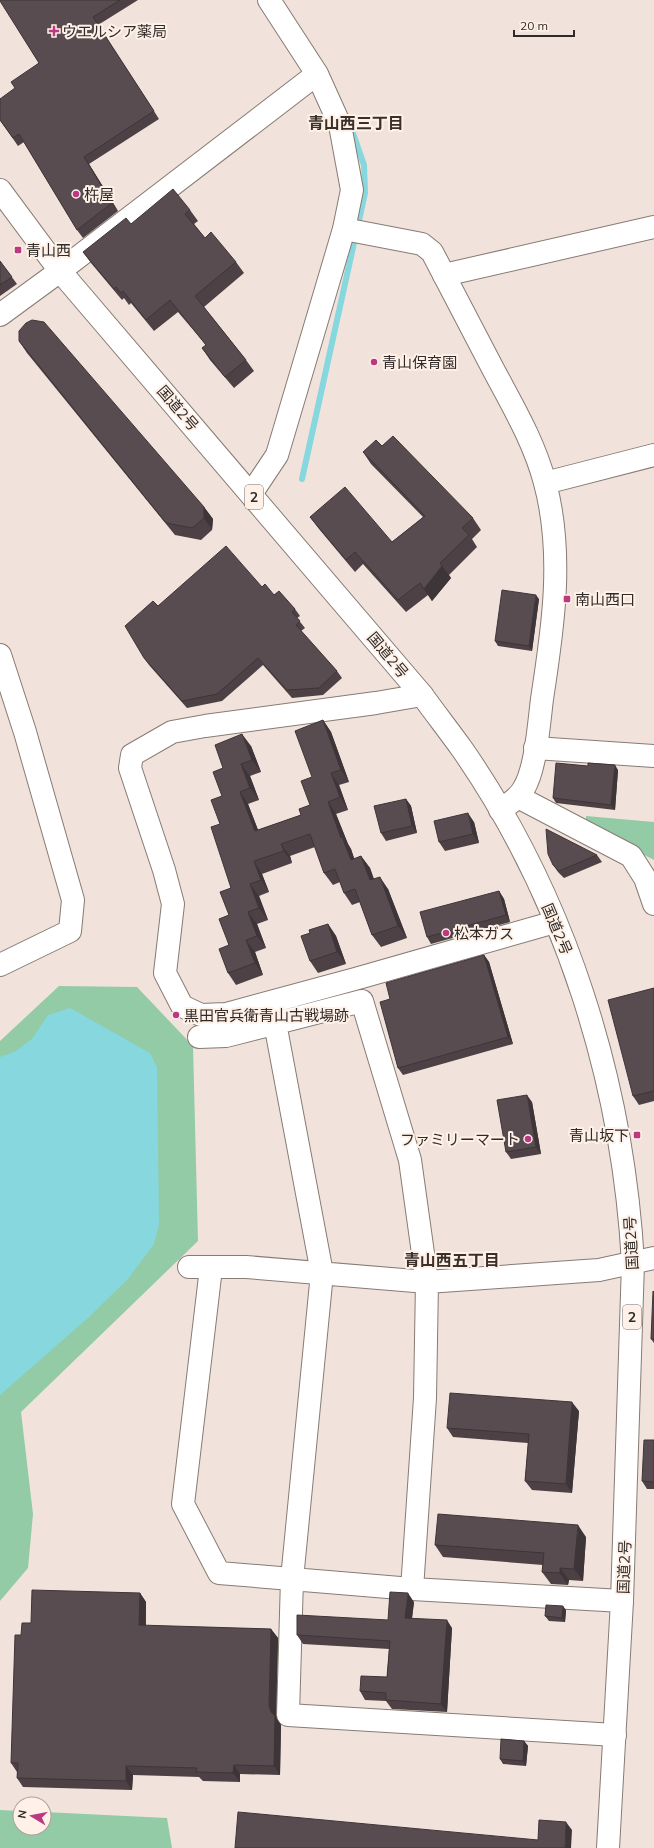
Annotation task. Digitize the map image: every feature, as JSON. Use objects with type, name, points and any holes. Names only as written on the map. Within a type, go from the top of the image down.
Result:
[{"type":"main road","points":[[252,494],[277,455],[344,229],[352,190],[340,125],[317,74],[269,0]]},
{"type":"main road","points":[[0,315],[60,271],[317,74]]},
{"type":"main road","name":"国道2号","points":[[0,190],[60,271],[252,494],[422,695],[463,750],[500,810],[530,865],[578,980],[598,1043],[612,1101],[631,1217],[633,1263],[622,1601],[608,1848]]},
{"type":"main road","points":[[444,275],[654,227]]},
{"type":"main road","points":[[344,229],[422,244],[432,252],[527,432],[545,483],[554,534],[555,602],[535,748],[528,780],[518,797],[500,810]]},
{"type":"main road","points":[[545,483],[654,455]]},
{"type":"main road","points":[[0,655],[25,732],[73,900],[70,931],[0,965]]},
{"type":"main road","points":[[422,695],[172,732],[132,755],[130,768],[164,870],[172,904],[165,973],[182,1006],[201,1015],[226,1014],[555,922]]},
{"type":"main road","points":[[535,748],[654,756]]},
{"type":"main road","points":[[518,797],[631,856],[649,877],[654,904]]},
{"type":"main road","points":[[200,1037],[226,1036],[362,1001],[410,1160],[427,1282],[425,1398],[412,1589]]},
{"type":"main road","points":[[275,1023],[322,1273],[292,1580],[288,1715],[615,1735]]},
{"type":"main road","points":[[189,1267],[246,1267],[427,1282],[599,1270],[654,1258]]},
{"type":"main road","points":[[211,1268],[183,1504],[219,1573],[412,1589],[622,1601]]},
{"type":"green space","points":[[586,816],[654,822],[654,860],[586,825]]},
{"type":"green space","points":[[59,986],[137,987],[193,1046],[198,1241],[21,1412],[33,1514],[28,1568],[0,1601],[0,1041]]},
{"type":"green space","points":[[0,1810],[12,1811],[12,1836],[52,1836],[52,1812],[167,1818],[172,1848],[0,1848]]},
{"type":"water","points":[[70,1008],[150,1053],[157,1067],[159,1225],[154,1244],[128,1279],[89,1317],[0,1395],[0,1057],[14,1052],[32,1039],[48,1015]]},
{"type":"building","points":[[0,0],[120,0],[93,17],[154,111],[84,157],[112,203],[77,230],[19,134],[13,138],[0,120],[0,99],[15,88],[11,82],[39,63]]},
{"type":"building","points":[[173,189],[190,210],[185,214],[205,238],[211,232],[236,262],[195,296],[246,360],[225,377],[202,348],[206,345],[170,300],[146,320],[123,291],[121,293],[116,287],[114,289],[83,252],[126,218],[131,224]]},
{"type":"building","points":[[0,261],[12,277],[0,285]]},
{"type":"building","points":[[32,320],[44,322],[204,507],[204,518],[192,528],[166,523],[19,341],[19,331],[26,323]]},
{"type":"building","points":[[393,436],[473,518],[462,528],[469,535],[440,563],[442,566],[424,589],[420,583],[398,600],[355,552],[346,560],[310,517],[345,487],[392,542],[425,516],[363,452],[376,440],[382,446]]},
{"type":"building","points":[[226,546],[262,587],[265,584],[274,595],[279,591],[295,609],[292,612],[300,621],[296,625],[337,671],[319,688],[287,690],[258,658],[217,694],[182,701],[144,658],[125,626],[153,601],[158,606]]},
{"type":"building","points":[[502,590],[536,595],[529,646],[495,641]]},
{"type":"building","points":[[323,720],[341,770],[331,773],[340,797],[328,802],[341,838],[342,837],[351,860],[361,856],[370,880],[380,877],[398,926],[372,935],[355,889],[344,893],[335,869],[324,873],[310,834],[281,844],[284,851],[254,861],[261,880],[250,884],[259,908],[248,912],[257,936],[246,940],[255,963],[228,973],[219,949],[229,945],[219,919],[229,915],[220,892],[231,888],[211,827],[220,824],[211,800],[222,796],[213,772],[223,768],[215,745],[242,734],[252,760],[241,764],[250,788],[240,792],[255,831],[301,815],[299,809],[310,805],[301,781],[312,777],[295,731]]},
{"type":"building","points":[[556,763],[588,766],[588,763],[615,765],[611,805],[553,798]]},
{"type":"building","points":[[406,799],[412,826],[381,833],[374,806]]},
{"type":"building","points":[[468,813],[473,834],[439,842],[434,821]]},
{"type":"building","points":[[546,829],[597,855],[559,871],[553,865],[548,854]]},
{"type":"building","points":[[499,891],[506,915],[427,937],[420,912]]},
{"type":"building","points":[[328,924],[337,952],[310,961],[301,936],[310,933],[309,930]]},
{"type":"building","points":[[484,955],[508,1037],[398,1068],[380,1002],[390,999],[386,983]]},
{"type":"building","points":[[654,988],[654,1091],[633,1096],[608,1000]]},
{"type":"building","points":[[527,1095],[536,1147],[506,1152],[497,1100]]},
{"type":"building","points":[[653,1291],[654,1339],[651,1339]]},
{"type":"building","points":[[450,1393],[572,1402],[566,1484],[525,1481],[529,1434],[447,1428]]},
{"type":"building","points":[[644,1440],[654,1440],[654,1482],[642,1481]]},
{"type":"building","points":[[438,1514],[578,1525],[574,1569],[560,1568],[560,1573],[542,1572],[544,1553],[435,1545]]},
{"type":"building","points":[[32,1590],[140,1593],[139,1625],[271,1629],[269,1706],[271,1712],[275,1716],[274,1766],[234,1765],[233,1773],[196,1772],[197,1768],[126,1766],[126,1781],[17,1778],[18,1763],[11,1763],[15,1635],[21,1635],[22,1623],[31,1623]]},
{"type":"building","points":[[390,1592],[408,1593],[405,1618],[447,1620],[441,1704],[386,1700],[386,1693],[360,1691],[361,1676],[387,1677],[390,1641],[297,1635],[297,1615],[388,1620]]},
{"type":"building","points":[[546,1605],[563,1606],[562,1618],[545,1616]]},
{"type":"building","points":[[501,1739],[524,1741],[523,1761],[500,1759]]},
{"type":"building","points":[[238,1812],[538,1840],[539,1820],[566,1822],[565,1848],[235,1848]]},
{"type":"waterway","points":[[302,479],[365,193],[364,165],[349,122]]},
{"type":"place","name":"ウエルシア薬局","points":[[54,31]]},
{"type":"place","name":"杵屋","points":[[76,194]]},
{"type":"place","name":"青山西","points":[[18,250]]},
{"type":"place","name":"青山保育園","points":[[374,362]]},
{"type":"place","name":"南山西口","points":[[567,599]]},
{"type":"place","name":"松本ガス","points":[[446,933]]},
{"type":"place","name":"黒田官兵衛青山古戦場跡","points":[[176,1015]]},
{"type":"place","name":"青山坂下","points":[[637,1135]]},
{"type":"place","name":"ファミリーマート","points":[[528,1139]]},
{"type":"district","name":"青山西三丁目","points":[[356,123]]},
{"type":"district","name":"青山西五丁目","points":[[452,1260]]}]
